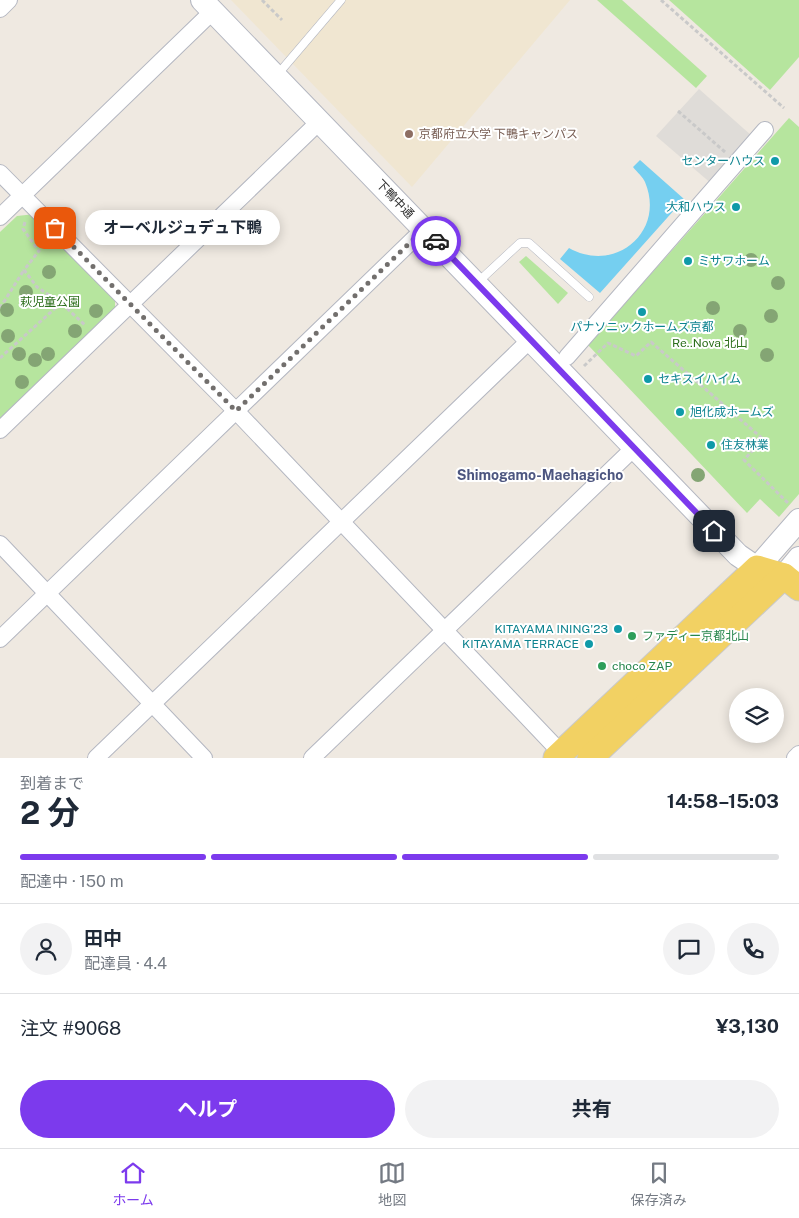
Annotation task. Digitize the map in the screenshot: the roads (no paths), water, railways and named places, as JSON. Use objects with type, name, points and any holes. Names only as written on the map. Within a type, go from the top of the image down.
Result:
[{"type":"main road","points":[[561,756],[757,568],[794,574]]},
{"type":"main road","points":[[590,758],[794,574]]},
{"type":"street","name":"下鴨中通","points":[[208,6],[738,555],[757,568]]},
{"type":"street","points":[[0,217],[26,199],[208,6]]},
{"type":"street","points":[[0,430],[320,120]]},
{"type":"street","points":[[567,357],[765,130]]},
{"type":"street","points":[[0,173],[236,411],[561,756]]},
{"type":"street","points":[[0,639],[424,229]]},
{"type":"street","points":[[96,758],[530,340]]},
{"type":"street","points":[[312,758],[634,447]]},
{"type":"street","points":[[757,568],[796,514]]},
{"type":"street","points":[[0,544],[204,758]]},
{"type":"street","points":[[795,758],[799,754]]},
{"type":"lane","points":[[276,76],[341,0]]},
{"type":"lane","points":[[477,284],[520,243],[524,242],[528,243],[589,297]]},
{"type":"water","points":[[640,160],[684,199],[600,293],[560,259],[569,248],[586,255],[603,256],[619,252],[632,243],[642,232],[648,217],[650,200],[644,180],[633,167]]},
{"type":"place","name":"京都府立大学 下鴨キャンパス","points":[[409,134]]},
{"type":"place","name":"センターハウス","points":[[775,161]]},
{"type":"place","name":"大和ハウス","points":[[736,207]]},
{"type":"place","name":"オーベルジュデュ下鴨","points":[[55,228]]},
{"type":"place","name":"ミサワホーム","points":[[688,261]]},
{"type":"place","name":"パナソニックホームズ京都","points":[[642,312]]},
{"type":"place","name":"セキスイハイム","points":[[648,379]]},
{"type":"place","name":"旭化成ホームズ","points":[[680,412]]},
{"type":"place","name":"住友林業","points":[[711,445]]},
{"type":"place","name":"KITAYAMA INING'23","points":[[618,629]]},
{"type":"place","name":"ファディー京都北山","points":[[632,636]]},
{"type":"place","name":"KITAYAMA TERRACE","points":[[589,644]]},
{"type":"place","name":"choco ZAP","points":[[602,666]]},
{"type":"district","name":"Shimogamo-Maehagicho","points":[[540,475]]},
{"type":"park label","name":"萩児童公園","points":[[50,302]]},
{"type":"park label","name":"Re..Nova 北山","points":[[710,343]]}]
